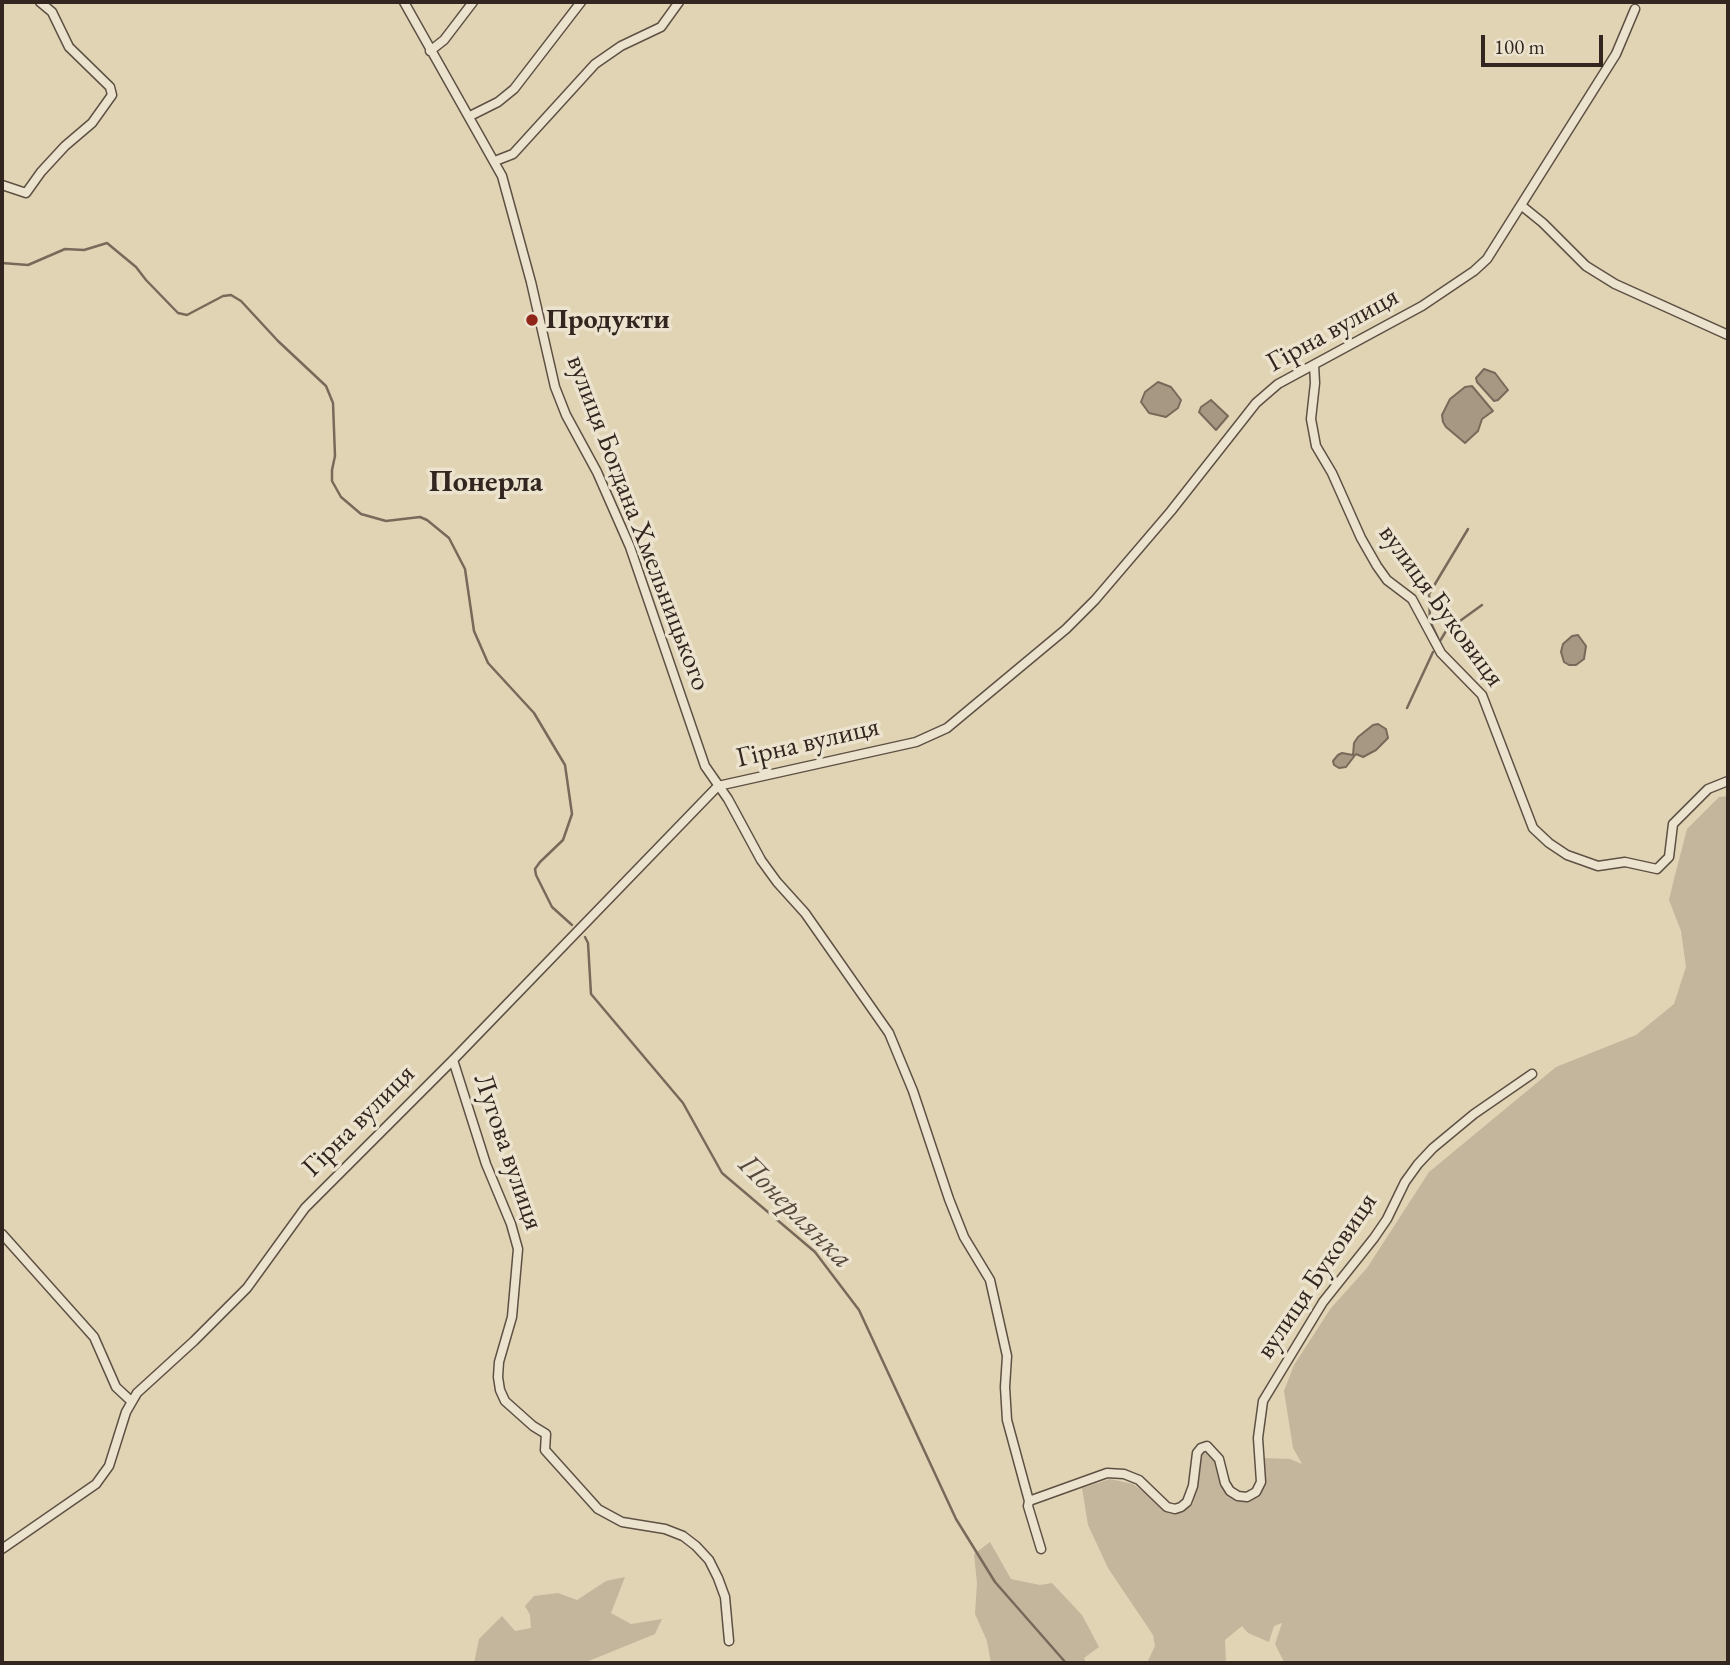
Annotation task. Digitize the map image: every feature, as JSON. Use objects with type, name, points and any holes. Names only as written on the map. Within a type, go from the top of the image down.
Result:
[{"type":"street","points":[[2,185],[26,193],[49,164],[92,123],[112,95],[110,88],[69,47],[52,12],[40,2]]},
{"type":"street","name":"вулиця Богдана Хмельницького","points":[[404,2],[502,176],[531,282],[555,387],[566,415],[597,472],[629,547],[705,766],[728,799],[761,860],[805,913],[889,1033],[913,1091],[964,1237],[990,1280],[1007,1356],[1007,1420],[1041,1549]]},
{"type":"street","points":[[430,51],[444,40],[473,2]]},
{"type":"street","points":[[470,116],[498,102],[521,81],[581,2]]},
{"type":"street","points":[[495,161],[513,154],[595,64],[621,46],[661,27],[679,2]]},
{"type":"street","name":"Гірна вулиця","points":[[2,1549],[96,1484],[109,1466],[116,1438],[131,1401],[247,1288],[304,1208],[453,1060],[718,786],[916,742],[947,728],[1066,629],[1095,600],[1171,511],[1256,403],[1278,384],[1419,308],[1474,271],[1487,259],[1616,54],[1635,9]]},
{"type":"street","points":[[1522,206],[1586,266],[1605,278],[1728,335]]},
{"type":"street","name":"вулиця Буковиця","points":[[1314,365],[1311,419],[1316,446],[1377,566],[1387,580],[1412,599],[1441,653],[1482,695],[1534,828],[1549,843],[1567,855],[1598,866],[1625,862],[1657,869],[1669,858],[1673,824],[1708,789],[1728,781]]},
{"type":"street","name":"Лугова вулиця","points":[[453,1060],[486,1164],[511,1224],[518,1249],[512,1317],[499,1362],[500,1390],[505,1401],[546,1434],[545,1450],[598,1509],[622,1522],[665,1529],[683,1536],[696,1546],[709,1560],[718,1578],[727,1609],[729,1641]]},
{"type":"street","name":"вулиця Буковиця","points":[[1029,1501],[1107,1473],[1124,1474],[1139,1480],[1167,1507],[1175,1509],[1187,1502],[1193,1486],[1197,1453],[1207,1446],[1219,1459],[1225,1483],[1230,1491],[1247,1497],[1256,1492],[1261,1482],[1258,1438],[1264,1401],[1323,1302],[1388,1219],[1405,1182],[1425,1156],[1474,1114],[1532,1074]]},
{"type":"street","points":[[2,1235],[94,1338],[116,1387],[131,1401]]},
{"type":"shaded area","points":[[1484,369],[1495,373],[1508,390],[1498,400],[1494,401],[1477,382],[1476,378]]},
{"type":"shaded area","points":[[1158,382],[1171,387],[1181,400],[1178,408],[1166,417],[1149,413],[1141,402],[1145,392]]},
{"type":"shaded area","points":[[1472,386],[1493,411],[1482,419],[1478,431],[1465,443],[1446,427],[1442,415],[1450,399],[1465,387]]},
{"type":"shaded area","points":[[1211,400],[1228,416],[1216,430],[1199,412],[1201,407]]},
{"type":"shaded area","points":[[1578,635],[1586,646],[1584,659],[1576,665],[1569,665],[1564,662],[1561,652],[1563,644],[1572,636]]},
{"type":"shaded area","points":[[1378,724],[1386,729],[1388,738],[1376,750],[1363,757],[1356,754],[1346,767],[1339,768],[1334,765],[1333,761],[1338,755],[1353,755],[1354,743],[1358,737]]},
{"type":"shaded area","points":[[1728,796],[1728,1663],[1281,1663],[1284,1662],[1275,1644],[1282,1623],[1274,1626],[1269,1642],[1248,1633],[1242,1626],[1225,1640],[1226,1663],[1147,1663],[1155,1646],[1153,1635],[1108,1568],[1088,1525],[1082,1488],[1110,1479],[1133,1484],[1175,1515],[1193,1504],[1200,1458],[1204,1452],[1211,1453],[1218,1462],[1224,1490],[1239,1501],[1253,1498],[1263,1484],[1263,1458],[1290,1459],[1302,1464],[1293,1448],[1284,1391],[1294,1365],[1331,1308],[1367,1268],[1429,1172],[1556,1067],[1636,1035],[1674,1004],[1686,967],[1681,931],[1669,900],[1674,879],[1687,829],[1719,797]]},
{"type":"shaded area","points":[[990,1542],[1011,1579],[1040,1585],[1052,1583],[1082,1615],[1099,1647],[1084,1658],[1086,1663],[991,1663],[987,1641],[975,1614],[977,1583],[974,1554]]},
{"type":"shaded area","points":[[625,1577],[611,1613],[631,1624],[662,1619],[655,1634],[584,1663],[474,1663],[479,1639],[502,1616],[515,1631],[531,1628],[530,1615],[525,1606],[534,1596],[558,1593],[577,1600],[606,1581]]},
{"type":"waterway","name":"Понерлянка","points":[[2,263],[28,265],[65,249],[84,250],[107,243],[136,267],[178,313],[187,315],[223,296],[231,295],[241,301],[278,341],[326,386],[333,403],[335,456],[332,481],[341,497],[361,514],[386,521],[420,517],[449,538],[465,569],[474,631],[488,663],[534,713],[565,765],[572,814],[563,840],[535,869],[552,907],[572,925]]},
{"type":"waterway","points":[[1438,638],[1430,621],[1429,594],[1468,529]]},
{"type":"waterway","points":[[1440,641],[1446,631],[1482,605]]},
{"type":"waterway","points":[[1407,708],[1433,652]]},
{"type":"waterway","name":"Понерлянка","points":[[585,937],[588,943],[591,994],[683,1103],[722,1173],[815,1252],[859,1310],[956,1519],[995,1582],[1066,1663]]},
{"type":"place","name":"Продукти","points":[[532,320]]},
{"type":"district","name":"Понерла","points":[[486,483]]}]
